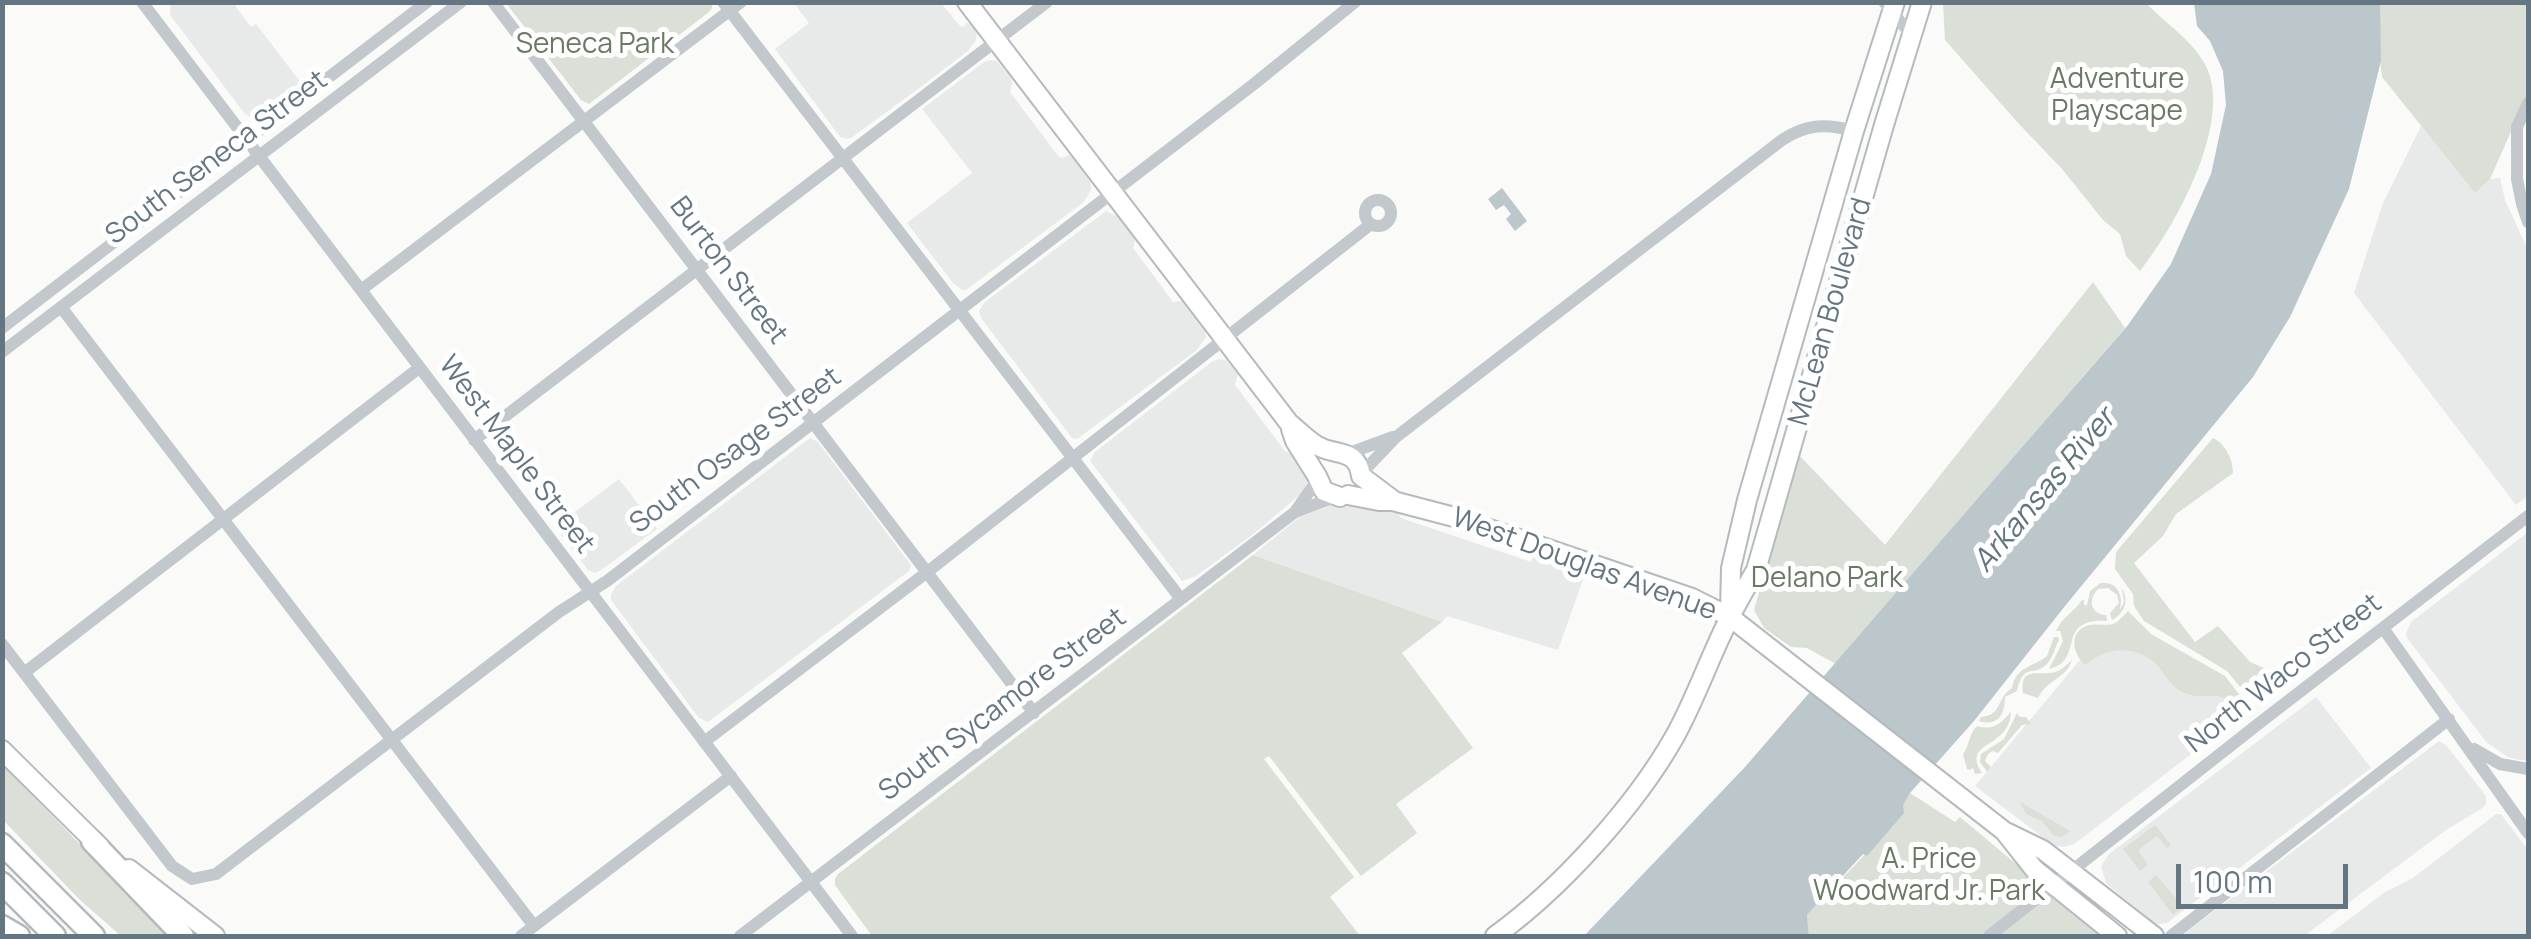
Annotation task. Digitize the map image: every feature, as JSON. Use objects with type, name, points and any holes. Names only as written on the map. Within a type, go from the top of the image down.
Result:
[{"type":"highway","points":[[92,841],[183,936]]},
{"type":"highway","points":[[2,844],[94,936]]},
{"type":"highway","points":[[2,883],[55,936]]},
{"type":"highway","points":[[2,926],[20,936]]},
{"type":"main road","name":"West Douglas Avenue","points":[[967,2],[1289,424],[1313,444],[1343,453],[1360,466],[1361,475],[1393,501]]},
{"type":"main road","name":"McLean Boulevard","points":[[1495,936],[1530,908],[1596,843],[1656,767],[1695,697],[1730,617],[1756,570],[1922,2]]},
{"type":"main road","name":"McLean Boulevard","points":[[1730,617],[1731,568],[1748,500],[1890,6]]},
{"type":"main road","name":"West Douglas Avenue","points":[[1289,424],[1324,491],[1393,501],[1454,517],[1692,598],[1730,617],[2004,831],[2043,850],[2154,936]]},
{"type":"main road","points":[[1318,477],[1323,460],[1343,453]]},
{"type":"main road","points":[[1342,496],[1355,490],[1361,475]]},
{"type":"main road","points":[[2,750],[92,841],[215,936]]},
{"type":"main road","name":"West Douglas Avenue","points":[[2004,831],[2034,870],[2117,936]]},
{"type":"street","name":"South Seneca Street","points":[[2,328],[428,2]]},
{"type":"street","name":"South Seneca Street","points":[[2,352],[461,2]]},
{"type":"street","name":"Burton Street","points":[[493,2],[1034,713]]},
{"type":"street","points":[[474,440],[1047,2]]},
{"type":"street","name":"South Osage Street","points":[[24,673],[172,866],[192,879],[216,874],[960,311],[1354,2]]},
{"type":"street","name":"West Maple Street","points":[[148,5],[852,936]]},
{"type":"street","points":[[361,290],[731,5],[843,159],[1181,599]]},
{"type":"street","points":[[1890,6],[1913,37]]},
{"type":"street","points":[[2528,102],[2516,127],[2523,150],[2517,179],[2528,222]]},
{"type":"street","points":[[1361,475],[1396,437],[1782,140],[1808,126],[1824,124],[1854,131]]},
{"type":"street","points":[[704,742],[1371,224]]},
{"type":"street","points":[[61,307],[534,926]]},
{"type":"street","points":[[2,644],[24,673],[420,368]]},
{"type":"street","points":[[1343,453],[1396,437]]},
{"type":"street","name":"South Sycamore Street","points":[[1295,512],[1318,477]]},
{"type":"street","name":"South Sycamore Street","points":[[740,936],[1295,512],[1342,496]]},
{"type":"street","name":"North Waco Street","points":[[1989,936],[2528,516]]},
{"type":"street","points":[[2382,628],[2528,833]]},
{"type":"street","points":[[2171,936],[2449,719]]},
{"type":"street","points":[[2468,745],[2500,764],[2528,769]]},
{"type":"street","points":[[521,936],[731,776]]},
{"type":"shaded area","points":[[171,2],[233,3],[251,27],[256,24],[305,88],[264,119],[245,114],[170,15]]},
{"type":"shaded area","points":[[794,3],[941,3],[960,26],[969,23],[974,28],[976,40],[968,51],[846,139],[840,137],[775,49],[809,23]]},
{"type":"shaded area","points":[[990,60],[997,61],[1011,78],[1010,92],[1059,157],[1073,158],[1091,183],[1091,190],[1084,202],[962,290],[907,223],[972,173],[922,109]]},
{"type":"shaded area","points":[[2421,126],[2475,192],[2490,179],[2500,178],[2505,200],[2528,250],[2528,496],[2516,505],[2354,293],[2383,203]]},
{"type":"shaded area","points":[[1106,211],[1118,217],[1133,235],[1133,248],[1173,302],[1183,301],[1206,337],[1197,350],[1077,439],[1072,438],[979,311],[985,302]]},
{"type":"shaded area","points":[[1220,359],[1226,360],[1238,374],[1235,385],[1285,451],[1290,453],[1291,447],[1309,478],[1302,493],[1256,532],[1196,576],[1182,581],[1090,461],[1095,452]]},
{"type":"shaded area","points":[[810,438],[818,442],[911,565],[909,571],[708,722],[699,718],[611,595],[616,586]]},
{"type":"shaded area","points":[[619,479],[657,529],[594,573],[555,527]]},
{"type":"shaded area","points":[[1360,501],[1396,509],[1401,518],[1531,562],[1537,553],[1585,574],[1558,650],[1447,616],[1442,622],[1253,555],[1302,515],[1332,502]]},
{"type":"shaded area","points":[[2528,532],[2528,760],[2519,760],[2487,743],[2406,633],[2411,622]]},
{"type":"shaded area","points":[[2122,637],[2234,696],[2247,711],[2074,844],[2053,845],[1975,786],[2089,649]]},
{"type":"shaded area","points":[[2316,697],[2371,768],[2167,923],[2155,924],[2106,883],[2101,866],[2109,854]]},
{"type":"shaded area","points":[[2439,741],[2486,796],[2481,809],[2446,830],[2304,936],[2181,936]]},
{"type":"shaded area","points":[[2501,814],[2528,850],[2528,936],[2327,936],[2385,892],[2413,878]]},
{"type":"green space","name":"Seneca Park","points":[[506,3],[712,3],[709,12],[589,104],[581,100]]},
{"type":"green space","name":"Adventure Playscape","points":[[1943,3],[2146,3],[2199,55],[2212,87],[2207,143],[2184,201],[2140,271],[2126,256],[2120,234],[2103,220],[1945,40]]},
{"type":"green space","points":[[2374,3],[2528,3],[2528,93],[2490,179],[2475,193],[2382,77]]},
{"type":"green space","name":"Delano Park","points":[[2093,282],[2125,328],[1836,664],[1807,648],[1791,647],[1764,628],[1754,610],[1798,454],[1885,545]]},
{"type":"green space","points":[[2213,438],[2228,453],[2233,473],[2176,514],[2163,536],[2134,563],[2195,642],[2218,626],[2250,662],[2280,679],[2255,698],[2249,698],[2227,671],[2144,621],[2134,606],[2133,594],[2115,569],[2116,552]]},
{"type":"green space","points":[[1253,555],[1442,622],[1402,653],[1473,748],[1396,804],[1417,833],[1361,876],[1269,756],[1264,759],[1354,877],[1330,897],[1360,936],[872,936],[835,885],[838,874]]},
{"type":"green space","points":[[2101,583],[2118,591],[2120,610],[2124,602],[2122,588],[2125,598],[2123,610],[2112,620],[2110,613],[2119,603],[2117,595],[2108,588],[2098,589],[2092,605],[2106,615],[2107,621],[2081,626],[2066,658],[2049,669],[2063,641],[2060,631],[2056,631],[2058,626],[2082,600],[2087,605],[2090,591]]},
{"type":"green space","points":[[2128,611],[2151,634],[2225,676],[2244,706],[2241,709],[2218,696],[2183,692],[2156,664],[2139,653],[2120,650],[2102,654],[2085,665],[2075,649],[2077,633],[2089,625],[2115,623]]},
{"type":"green space","points":[[2054,637],[2059,640],[2049,662],[2023,676],[2017,691],[2005,697],[1999,718],[1979,721],[1996,710],[2021,671],[2047,656]]},
{"type":"green space","points":[[2072,660],[2038,698],[2023,693],[2028,675],[2058,671]]},
{"type":"green space","points":[[2011,712],[2003,733],[1977,755],[1982,773],[1967,769],[1963,754],[1974,729],[1997,725]]},
{"type":"green space","points":[[2017,713],[2031,724],[2022,725],[1998,753],[1988,754],[1985,761],[1991,767],[1987,772],[1980,762],[1981,754],[2004,739]]},
{"type":"green space","points":[[3,765],[169,936],[121,936],[80,900],[3,820]]},
{"type":"green space","name":"A. Price Woodward Jr. Park","points":[[1910,793],[1955,822],[1960,817],[2102,936],[1809,936],[1807,915],[1876,841]]},
{"type":"green space","points":[[2020,802],[2070,831],[2061,837],[2054,836],[2042,821],[2026,814]]},
{"type":"green space","points":[[2155,825],[2171,845],[2167,848],[2157,836],[2138,850],[2148,865],[2140,871],[2123,849]]},
{"type":"green space","points":[[2156,875],[2183,907],[2173,915],[2148,882]]},
{"type":"water","name":"Arkansas River","points":[[2194,3],[2380,3],[2381,61],[2349,189],[2290,317],[2253,377],[1974,721],[1910,793],[1903,805],[1904,813],[1807,915],[1809,936],[1584,936],[1745,767],[2128,325],[2171,264],[2211,174],[2226,105],[2223,71],[2210,41],[2197,26]]},
{"type":"water","points":[[1502,188],[1527,221],[1515,231],[1506,219],[1511,214],[1504,205],[1496,210],[1488,199]]}]
